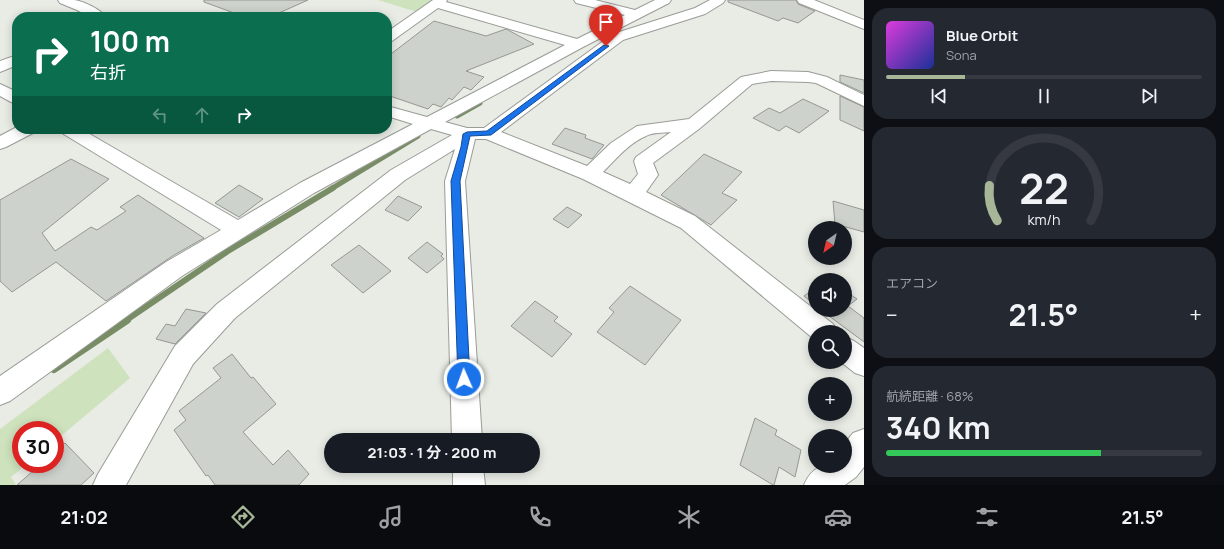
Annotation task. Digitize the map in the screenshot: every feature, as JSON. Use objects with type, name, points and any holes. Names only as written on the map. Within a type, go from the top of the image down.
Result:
[{"type":"street","points":[[64,0],[90,12]]},
{"type":"street","points":[[580,0],[636,14]]},
{"type":"street","points":[[1,390],[174,269],[307,188],[428,122],[665,0]]},
{"type":"street","points":[[109,485],[184,355],[226,312],[398,175],[478,134],[618,37],[700,11],[719,0]]},
{"type":"street","points":[[803,0],[864,24]]},
{"type":"street","points":[[392,34],[438,2],[578,44]]},
{"type":"street","points":[[0,67],[12,62]]},
{"type":"street","points":[[633,194],[648,175],[643,161],[694,124],[747,80],[771,76],[792,76],[821,80],[864,101]]},
{"type":"street","points":[[0,89],[12,96]]},
{"type":"street","points":[[392,111],[478,134],[590,174],[633,194],[688,222],[815,325]]},
{"type":"street","points":[[590,174],[617,147],[643,130],[694,124]]},
{"type":"street","points":[[0,143],[17,134]]},
{"type":"street","points":[[76,134],[238,230]]},
{"type":"street","points":[[467,433],[456,181],[465,147],[478,134]]},
{"type":"street","points":[[852,355],[864,364]]},
{"type":"street","points":[[852,459],[864,444]]},
{"type":"street","points":[[468,473],[469,485]]},
{"type":"street","points":[[820,485],[836,473]]},
{"type":"green space","points":[[378,0],[433,0],[417,12]]},
{"type":"green space","points":[[108,348],[130,378],[64,433],[64,421],[12,421],[12,473],[16,473],[11,477],[16,485],[0,485],[0,429]]},
{"type":"building","points":[[204,0],[308,0],[281,12],[231,12],[204,2]]},
{"type":"building","points":[[728,0],[796,0],[798,4],[815,11],[798,23],[783,18],[778,21],[728,2]]},
{"type":"building","points":[[434,21],[486,36],[506,29],[534,44],[466,71],[484,77],[471,90],[464,87],[452,100],[449,98],[441,107],[433,104],[428,109],[392,97],[392,53]]},
{"type":"building","points":[[840,75],[864,80],[864,93],[840,82]]},
{"type":"building","points":[[840,96],[864,107],[864,131],[840,120]]},
{"type":"building","points":[[803,99],[829,111],[799,133],[786,126],[779,131],[753,118],[769,108],[780,113]]},
{"type":"building","points":[[565,128],[586,135],[585,138],[604,145],[592,159],[552,144]]},
{"type":"building","points":[[704,154],[742,172],[722,193],[737,200],[711,225],[661,195]]},
{"type":"building","points":[[71,159],[109,179],[42,233],[55,251],[91,227],[97,230],[126,211],[120,207],[138,195],[204,238],[174,255],[106,301],[56,262],[12,292],[0,281],[0,200]]},
{"type":"building","points":[[239,185],[263,199],[239,217],[215,203]]},
{"type":"building","points":[[398,196],[422,207],[408,221],[385,210]]},
{"type":"building","points":[[833,201],[864,210],[864,232],[852,229],[852,221],[835,221]]},
{"type":"building","points":[[567,207],[582,215],[568,228],[553,219]]},
{"type":"building","points":[[427,242],[443,254],[441,256],[444,259],[427,273],[408,258]]},
{"type":"building","points":[[359,245],[391,271],[363,293],[331,265]]},
{"type":"building","points":[[630,286],[681,320],[645,365],[597,332],[614,312],[609,308]]},
{"type":"building","points":[[808,293],[808,299],[804,296]]},
{"type":"building","points":[[852,296],[857,299],[852,303]]},
{"type":"building","points":[[535,301],[558,317],[554,321],[572,334],[552,357],[511,326]]},
{"type":"building","points":[[186,309],[206,313],[175,344],[156,339],[166,324],[175,326]]},
{"type":"building","points":[[852,309],[864,318],[864,342],[852,333],[852,325],[841,325],[830,317],[852,317]]},
{"type":"building","points":[[232,354],[251,378],[253,377],[276,404],[243,432],[273,465],[288,450],[309,474],[299,485],[215,485],[208,475],[206,476],[174,430],[186,420],[179,411],[221,378],[213,368]]},
{"type":"building","points":[[755,418],[777,430],[775,435],[801,450],[795,477],[779,467],[773,485],[740,465]]},
{"type":"building","points":[[65,443],[94,473],[81,485],[17,485],[31,473],[64,473]]},
{"type":"waterway","points":[[457,116],[480,103]]},
{"type":"waterway","points":[[331,189],[418,136]]},
{"type":"waterway","points":[[125,321],[228,251],[333,188]]},
{"type":"waterway","points":[[54,369],[127,320]]},
{"type":"route","points":[[464,379],[456,181],[467,134],[488,133],[606,46]]}]
